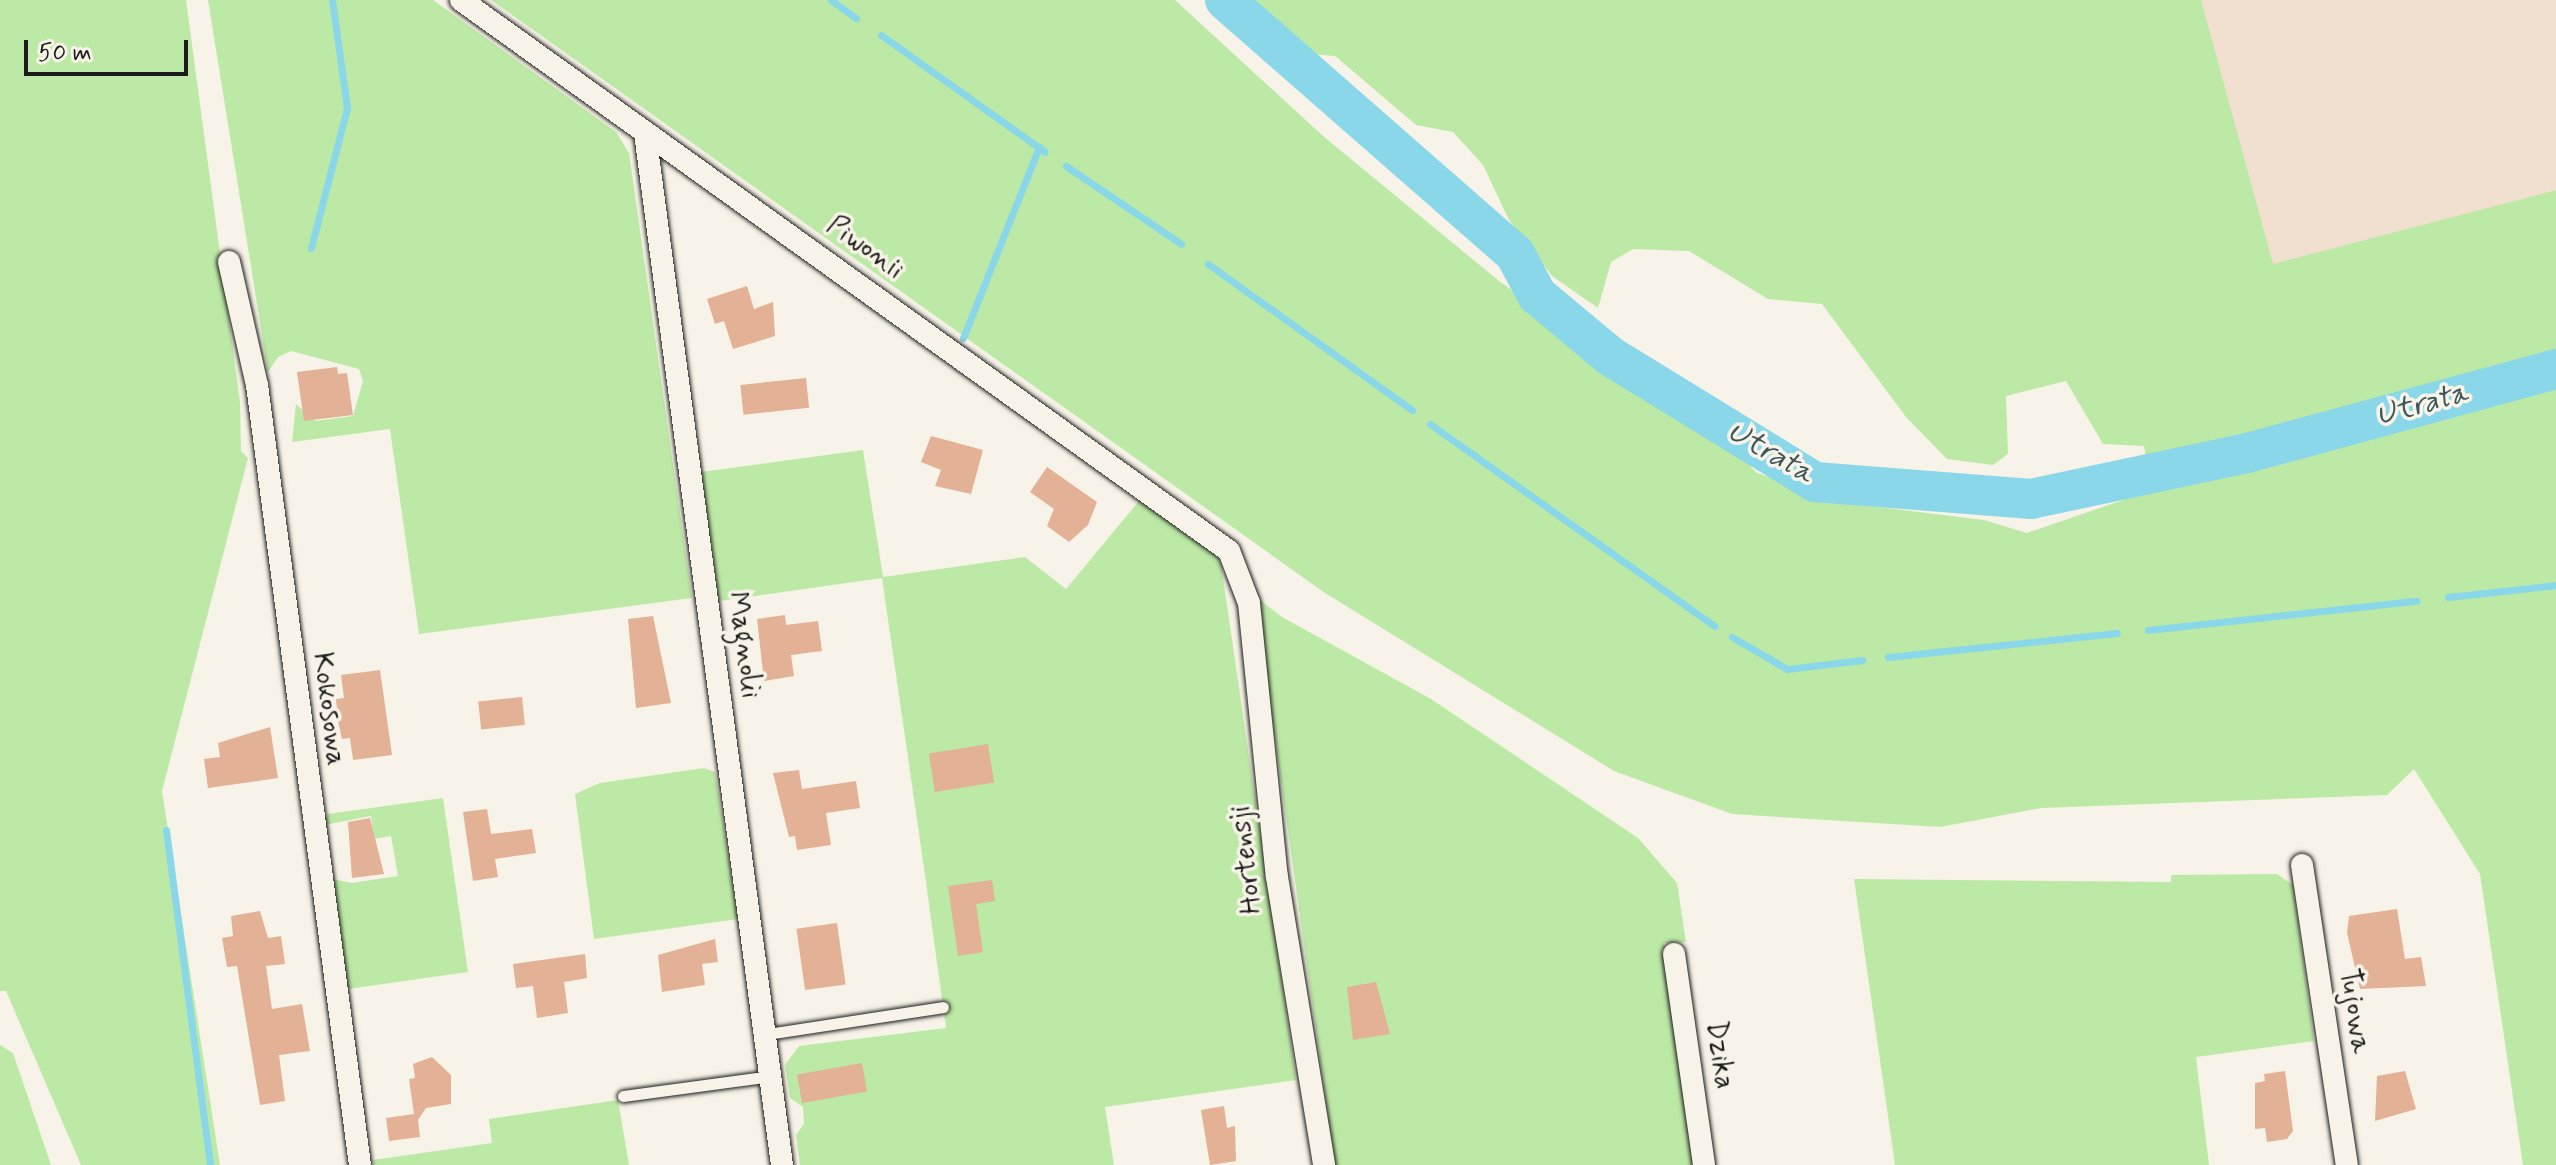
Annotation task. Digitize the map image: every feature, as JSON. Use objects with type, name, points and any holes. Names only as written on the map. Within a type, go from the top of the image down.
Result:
[{"type":"street","name":"Piwonii","points":[[461,0],[1229,551]]},
{"type":"street","name":"Magnolii","points":[[645,133],[782,1165]]},
{"type":"street","name":"Kokosowa","points":[[229,262],[257,385],[360,1165]]},
{"type":"street","name":"Hortensji","points":[[1229,551],[1249,603],[1277,877],[1324,1165]]},
{"type":"street","name":"Tujowa","points":[[2302,865],[2347,1165]]},
{"type":"street","name":"Dzika","points":[[1674,954],[1704,1165]]},
{"type":"lane","points":[[767,1034],[943,1007]]},
{"type":"lane","points":[[623,1096],[770,1076]]},
{"type":"shaded area","points":[[2099,0],[2556,0],[2556,347],[2220,426]]},
{"type":"green space","points":[[0,0],[186,0],[240,402],[241,451],[248,458],[162,791],[220,1165],[81,1165],[6,991],[0,991]]},
{"type":"green space","points":[[208,0],[433,0],[616,132],[629,153],[692,598],[419,634],[390,429],[292,442],[296,404],[315,421],[353,416],[363,381],[359,369],[291,351],[278,357],[268,372]]},
{"type":"green space","points":[[491,0],[1175,0],[1323,136],[1499,281],[1728,444],[1757,473],[1845,503],[1984,520],[2027,533],[2152,490],[2144,446],[2103,444],[2066,381],[2006,396],[2008,454],[1993,465],[1947,459],[1906,417],[1822,304],[1768,299],[1689,251],[1633,249],[1611,262],[1598,308],[1552,276],[1509,220],[1483,165],[1453,132],[1416,125],[1335,56],[1309,54],[1254,0],[2201,0],[2273,264],[2556,190],[2556,1165],[2523,1165],[2480,874],[2414,769],[2387,795],[2041,808],[1940,827],[1732,814],[1614,771],[1325,593]]},
{"type":"green space","points":[[863,450],[883,577],[1025,557],[1066,589],[1144,495],[1206,538],[1221,564],[1296,1080],[1105,1107],[1114,1165],[800,1165],[796,1135],[804,1124],[803,1107],[790,1098],[785,1065],[799,1046],[946,1028],[924,868],[882,578],[719,601],[701,472]]},
{"type":"green space","points":[[1255,596],[1282,617],[1431,699],[1638,838],[1677,883],[1686,942],[1664,943],[1694,1165],[1335,1165]]},
{"type":"green space","points":[[704,768],[715,772],[738,919],[594,939],[575,794],[600,783]]},
{"type":"green space","points":[[443,798],[468,972],[348,989],[332,879],[352,883],[398,876],[391,836],[374,839],[371,816],[324,825],[328,814]]},
{"type":"green space","points":[[2277,874],[2293,885],[2314,1041],[2196,1057],[2209,1165],[1895,1165],[1854,879],[2171,882],[2171,875]]},
{"type":"green space","points":[[0,1045],[13,1053],[51,1165],[0,1165]]},
{"type":"green space","points":[[618,1100],[629,1165],[374,1165],[373,1160],[492,1143],[489,1119]]},
{"type":"building","points":[[747,286],[754,309],[773,302],[775,336],[733,349],[724,321],[715,324],[707,299]]},
{"type":"building","points":[[337,367],[338,374],[347,373],[353,415],[304,421],[297,372]]},
{"type":"building","points":[[806,378],[809,408],[743,415],[740,385]]},
{"type":"building","points":[[931,436],[983,450],[971,494],[935,486],[941,470],[921,462]]},
{"type":"building","points":[[1047,467],[1097,502],[1088,525],[1069,542],[1047,526],[1054,509],[1030,492]]},
{"type":"building","points":[[785,615],[786,625],[818,621],[822,651],[791,655],[794,676],[764,681],[757,619]]},
{"type":"building","points":[[653,616],[671,703],[636,708],[628,619]]},
{"type":"building","points":[[380,670],[392,755],[353,760],[350,738],[342,739],[338,721],[336,699],[344,698],[341,675]]},
{"type":"building","points":[[522,697],[525,725],[481,729],[478,702]]},
{"type":"building","points":[[270,727],[278,778],[208,788],[204,759],[220,757],[218,743]]},
{"type":"building","points":[[988,744],[994,783],[935,792],[929,753]]},
{"type":"building","points":[[799,770],[802,789],[856,781],[860,808],[826,813],[831,845],[797,850],[795,836],[789,837],[773,773]]},
{"type":"building","points":[[487,809],[491,834],[532,829],[536,853],[495,859],[498,877],[473,881],[463,812]]},
{"type":"building","points":[[370,818],[384,874],[352,878],[348,822]]},
{"type":"building","points":[[992,880],[995,901],[976,904],[983,952],[958,956],[948,886]]},
{"type":"building","points":[[2397,909],[2405,959],[2421,957],[2426,986],[2360,989],[2347,933],[2349,916]]},
{"type":"building","points":[[260,911],[268,938],[281,936],[285,964],[266,966],[272,1009],[302,1004],[310,1051],[279,1055],[285,1101],[260,1105],[237,966],[227,967],[222,938],[233,936],[231,916]]},
{"type":"building","points":[[837,923],[846,984],[805,990],[796,929]]},
{"type":"building","points":[[715,939],[718,962],[702,964],[705,985],[662,992],[658,955]]},
{"type":"building","points":[[585,954],[587,978],[564,982],[568,1013],[537,1018],[533,986],[516,988],[513,964]]},
{"type":"building","points":[[1376,982],[1390,1034],[1353,1040],[1347,987]]},
{"type":"building","points":[[432,1057],[451,1075],[451,1104],[426,1108],[418,1120],[420,1137],[389,1141],[386,1118],[414,1114],[409,1079],[415,1078],[413,1064]]},
{"type":"building","points":[[862,1063],[867,1092],[802,1103],[797,1074]]},
{"type":"building","points":[[2285,1071],[2293,1131],[2287,1139],[2267,1142],[2265,1128],[2255,1129],[2255,1083],[2265,1081],[2264,1074]]},
{"type":"building","points":[[2405,1071],[2416,1109],[2375,1121],[2377,1076]]},
{"type":"building","points":[[1224,1106],[1227,1128],[1235,1126],[1236,1161],[1210,1165],[1201,1110]]},
{"type":"waterway","points":[[311,248],[347,108],[332,0]]},
{"type":"waterway","points":[[831,0],[856,18]]},
{"type":"waterway","name":"Utrata","points":[[1225,0],[1515,254],[1537,295],[1610,356],[1815,482],[2031,499],[2247,453],[2556,369]]},
{"type":"waterway","points":[[881,35],[1045,152]]},
{"type":"waterway","points":[[963,338],[1039,147]]},
{"type":"waterway","points":[[1066,166],[1181,244]]},
{"type":"waterway","points":[[1208,264],[1412,410]]},
{"type":"waterway","points":[[1430,424],[1714,626]]},
{"type":"waterway","points":[[2448,597],[2556,585]]},
{"type":"waterway","points":[[2148,630],[2416,601]]},
{"type":"waterway","points":[[1888,657],[2117,633]]},
{"type":"waterway","points":[[1732,637],[1787,669],[1862,660]]},
{"type":"waterway","points":[[166,830],[210,1165]]}]
